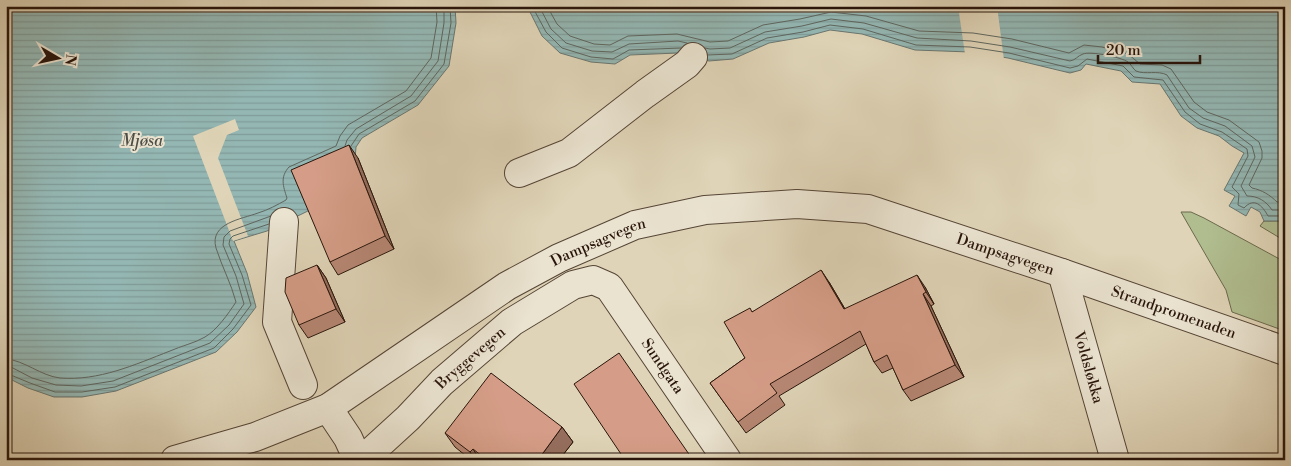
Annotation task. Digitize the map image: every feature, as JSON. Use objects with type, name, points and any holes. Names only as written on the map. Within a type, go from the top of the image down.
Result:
[{"type":"street","points":[[519,173],[569,153],[687,64],[693,57]]},
{"type":"street","name":"Dampsagvegen","points":[[174,460],[255,436],[328,408],[507,286],[559,258],[634,225],[705,210],[797,204],[868,209],[1062,274]]},
{"type":"street","points":[[284,222],[277,322],[303,385]]},
{"type":"street","name":"Strandpromenaden","points":[[1062,274],[1285,351]]},
{"type":"street","name":"Voldsløkka","points":[[1062,274],[1115,460]]},
{"type":"street","name":"Bryggevegen","points":[[362,460],[408,418],[442,382],[512,322],[573,284],[593,280]]},
{"type":"street","name":"Sundgata","points":[[593,280],[609,287],[727,460]]},
{"type":"street","points":[[328,408],[348,438],[358,460]]},
{"type":"green space","points":[[1181,212],[1191,212],[1204,218],[1285,262],[1285,331],[1232,312],[1226,290]]},
{"type":"green space","points":[[1264,221],[1285,221],[1285,241],[1260,226]]},
{"type":"water","name":"Mjøsa","points":[[6,6],[455,6],[456,23],[449,66],[418,105],[362,138],[356,147],[355,159],[312,209],[267,231],[234,241],[247,273],[256,307],[237,332],[216,352],[116,391],[82,397],[54,397],[28,388],[6,377]]},
{"type":"water","points":[[527,6],[1285,6],[1285,221],[1264,221],[1260,212],[1251,207],[1246,216],[1229,206],[1235,196],[1224,190],[1244,153],[1219,136],[1197,128],[1181,116],[1160,84],[1132,82],[1121,71],[1086,64],[1081,70],[1070,73],[1008,58],[970,52],[915,50],[862,34],[830,30],[769,43],[733,59],[709,61],[678,53],[630,55],[615,64],[591,62],[560,53],[542,36]]},
{"type":"pier","points":[[958,6],[997,6],[1004,60],[965,54]]},
{"type":"pier","points":[[235,119],[239,130],[227,135],[218,158],[248,236],[233,241],[193,136]]},
{"type":"building","points":[[349,145],[385,236],[330,262],[291,170]]},
{"type":"building","points":[[317,265],[336,309],[299,325],[285,292],[286,278]]},
{"type":"building","points":[[821,270],[844,309],[917,275],[926,292],[923,294],[955,365],[903,390],[887,355],[874,362],[860,331],[770,384],[777,393],[738,422],[710,383],[745,358],[724,322],[750,308],[752,312]]},
{"type":"building","points":[[619,353],[693,460],[625,460],[574,384]]},
{"type":"building","points":[[491,373],[562,427],[538,460],[487,460],[473,449],[470,452],[445,433]]}]
